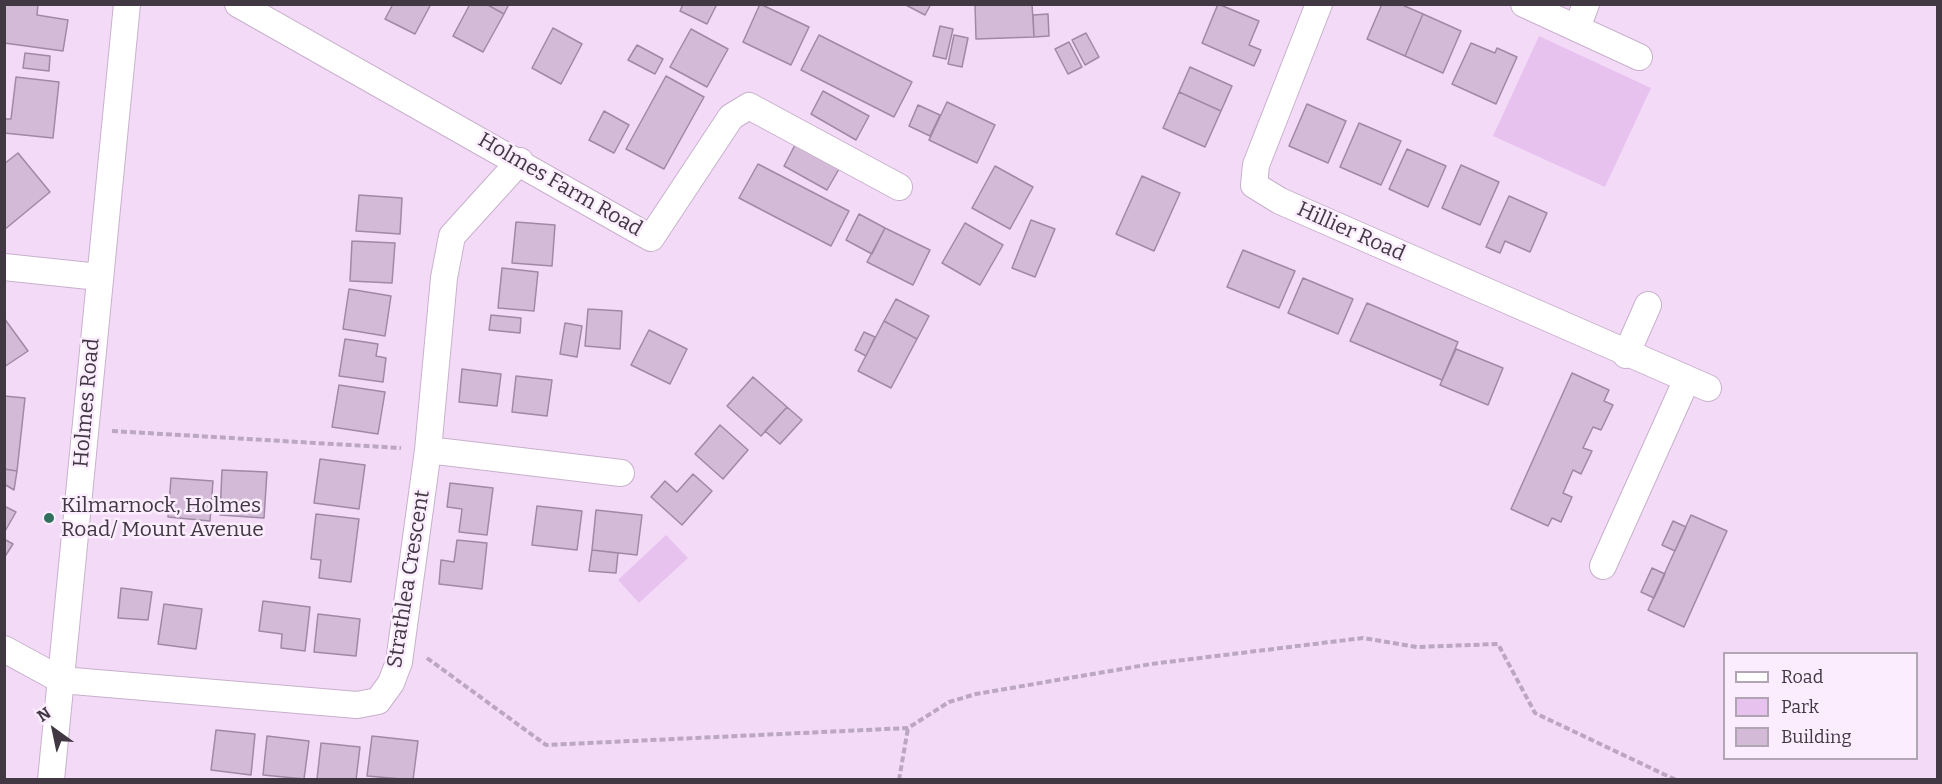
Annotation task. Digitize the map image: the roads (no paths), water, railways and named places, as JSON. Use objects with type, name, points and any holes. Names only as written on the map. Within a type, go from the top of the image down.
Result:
[{"type":"street","name":"Holmes Road","points":[[51,780],[127,4]]},
{"type":"street","name":"Holmes Farm Road","points":[[238,4],[651,238],[731,117],[749,106],[899,187]]},
{"type":"street","name":"Hillier Road","points":[[1319,4],[1256,165],[1254,185],[1280,201],[1626,355],[1697,384],[1603,566]]},
{"type":"street","points":[[1524,4],[1639,57]]},
{"type":"street","points":[[1577,28],[1586,4]]},
{"type":"street","name":"Strathlea Crescent","points":[[61,680],[357,705],[378,701],[392,683],[399,662],[428,450],[444,278],[452,236],[520,162]]},
{"type":"street","points":[[4,267],[99,277]]},
{"type":"street","points":[[1626,355],[1648,305]]},
{"type":"street","points":[[428,450],[621,473]]},
{"type":"street","points":[[4,649],[61,680]]},
{"type":"place","name":"Kilmarnock, Holmes Road/ Mount Avenue","points":[[49,518]]}]
